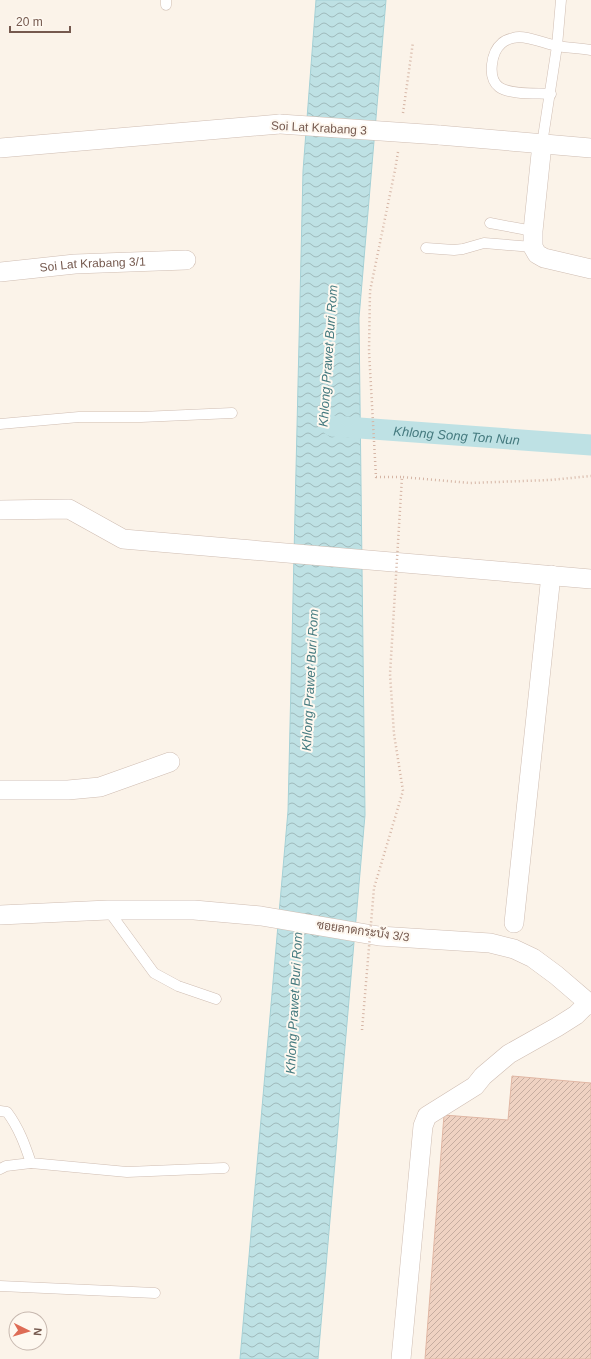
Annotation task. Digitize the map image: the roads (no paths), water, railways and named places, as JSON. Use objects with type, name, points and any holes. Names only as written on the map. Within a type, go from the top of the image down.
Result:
[{"type":"street","name":"Soi Lat Krabang 3","points":[[0,148],[280,124],[439,135],[591,148]]},
{"type":"street","points":[[542,144],[533,239],[537,254],[544,258],[591,269]]},
{"type":"street","name":"Soi Lat Krabang 3/1","points":[[0,272],[75,264],[186,260]]},
{"type":"street","points":[[0,510],[69,509],[123,539],[591,579]]},
{"type":"street","points":[[514,923],[551,575]]},
{"type":"street","points":[[0,790],[68,790],[100,787],[170,762]]},
{"type":"street","name":"ซอยลาดกระบัง 3/3","points":[[0,915],[108,910],[194,910],[261,916],[379,936],[490,943],[514,949],[533,958],[590,1004]]},
{"type":"street","points":[[401,1359],[423,1126],[427,1116],[475,1086],[483,1076],[509,1054],[557,1027],[590,1004]]},
{"type":"lane","points":[[542,144],[551,94],[561,0]]},
{"type":"lane","points":[[551,94],[518,92],[499,87],[493,80],[492,66],[496,50],[502,42],[514,37],[529,38],[557,46],[591,50]]},
{"type":"lane","points":[[490,223],[533,239]]},
{"type":"lane","points":[[426,248],[454,250],[464,249],[484,243],[533,239]]},
{"type":"lane","points":[[0,424],[79,417],[141,417],[232,413]]},
{"type":"lane","points":[[108,910],[154,973],[178,986],[216,999]]},
{"type":"lane","points":[[0,1111],[7,1112],[13,1121],[22,1138],[31,1163]]},
{"type":"lane","points":[[0,1169],[6,1166],[31,1163],[127,1172],[224,1168]]},
{"type":"lane","points":[[0,1286],[155,1293]]},
{"type":"water","name":"Khlong Prawet Buri Rom","points":[[316,0],[386,0],[359,318],[365,815],[318,1359],[240,1359],[288,811],[303,171]]},
{"type":"waterway","name":"Khlong Song Ton Nun","points":[[332,426],[591,445]]}]
